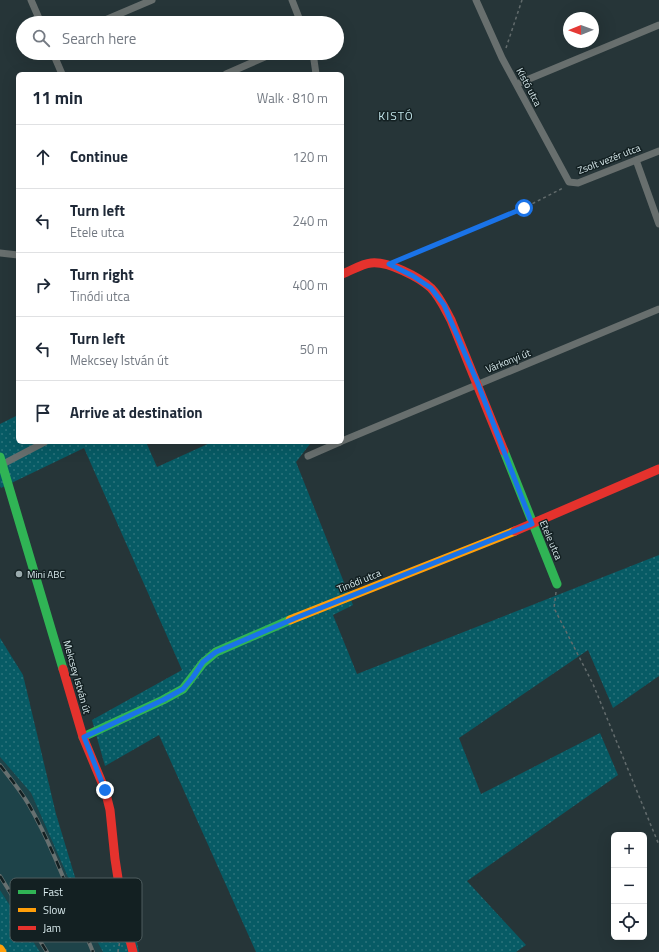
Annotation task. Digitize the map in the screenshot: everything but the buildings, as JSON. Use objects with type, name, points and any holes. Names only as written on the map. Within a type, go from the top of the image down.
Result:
[{"type":"street","points":[[31,0],[38,16]]},
{"type":"street","points":[[114,16],[152,0]]},
{"type":"street","points":[[292,0],[298,16]]},
{"type":"street","name":"Kistó utca","points":[[476,0],[502,58],[568,181]]},
{"type":"street","points":[[516,84],[659,25]]},
{"type":"street","points":[[56,60],[61,72]]},
{"type":"street","points":[[231,72],[258,60]]},
{"type":"street","points":[[314,60],[316,72]]},
{"type":"street","name":"Zsolt vezér utca","points":[[568,181],[578,183],[659,151]]},
{"type":"street","points":[[636,160],[659,224]]},
{"type":"street","points":[[0,253],[16,255]]},
{"type":"street","points":[[344,273],[372,263],[389,264]]},
{"type":"street","name":"Etele utca","points":[[389,264],[413,276],[431,288],[444,305],[478,384],[532,524],[557,584]]},
{"type":"street","name":"Várkonyi út","points":[[344,441],[659,309]]},
{"type":"street","points":[[1,460],[41,444]]},
{"type":"street","name":"Várkonyi út","points":[[308,456],[336,444]]},
{"type":"street","name":"Mekcsey István út","points":[[1,460],[84,737],[105,790],[110,810],[118,878]]},
{"type":"street","name":"Tinódi utca","points":[[84,737],[183,689],[203,662],[216,652],[298,617],[532,524],[659,469]]},
{"type":"street","name":"Mekcsey István út","points":[[131,942],[133,952]]},
{"type":"path","points":[[502,58],[522,0]]},
{"type":"path","points":[[389,264],[524,208],[563,188]]},
{"type":"path","points":[[557,584],[554,608],[594,684],[659,845]]},
{"type":"shaded area","points":[[16,416],[16,444],[147,444],[157,467],[208,444],[310,444],[296,462],[353,605],[333,615],[357,674],[659,555],[659,676],[613,708],[588,650],[459,738],[481,794],[600,733],[618,775],[467,881],[526,945],[516,952],[256,952],[159,735],[105,766],[92,720],[182,670],[84,448],[1,488],[0,424]]},
{"type":"shaded area","points":[[0,638],[23,675],[56,814],[75,878],[68,878],[31,793],[0,757]]},
{"type":"shaded area","points":[[0,757],[31,793],[68,878],[10,878],[10,906],[0,890]]},
{"type":"shaded area","points":[[0,890],[10,906],[10,942],[34,942],[40,952],[0,952]]},
{"type":"shaded area","points":[[34,942],[98,942],[103,952],[40,952]]},
{"type":"shaded area","points":[[98,942],[137,942],[139,952],[103,952]]},
{"type":"railway","points":[[0,765],[29,805],[47,840],[63,878]]},
{"type":"railway","points":[[0,876],[10,892]]},
{"type":"railway","points":[[41,942],[47,952]]},
{"type":"railway","points":[[89,942],[93,952]]},
{"type":"traffic: fast","points":[[504,451],[557,584]]},
{"type":"traffic: fast","points":[[0,457],[63,669]]},
{"type":"traffic: fast","points":[[83,737],[163,700],[183,689],[203,663],[216,652],[290,620]]},
{"type":"traffic: slow","points":[[290,620],[515,531]]},
{"type":"traffic: jam","points":[[344,273],[364,265],[378,263],[403,271],[419,279],[431,288],[440,299],[451,320],[504,451]]},
{"type":"traffic: jam","points":[[515,531],[659,469]]},
{"type":"traffic: jam","points":[[63,669],[83,737],[105,790],[110,810],[118,878]]},
{"type":"traffic: jam","points":[[130,942],[133,952]]},
{"type":"place","name":"Mini ABC","points":[[19,574]]},
{"type":"district","name":"KISTÓ","points":[[396,115]]},
{"type":"route","points":[[105,790],[84,737],[183,689],[203,662],[216,652],[298,617],[532,524],[478,384],[444,305],[431,288],[413,276],[389,264],[524,208]]}]
